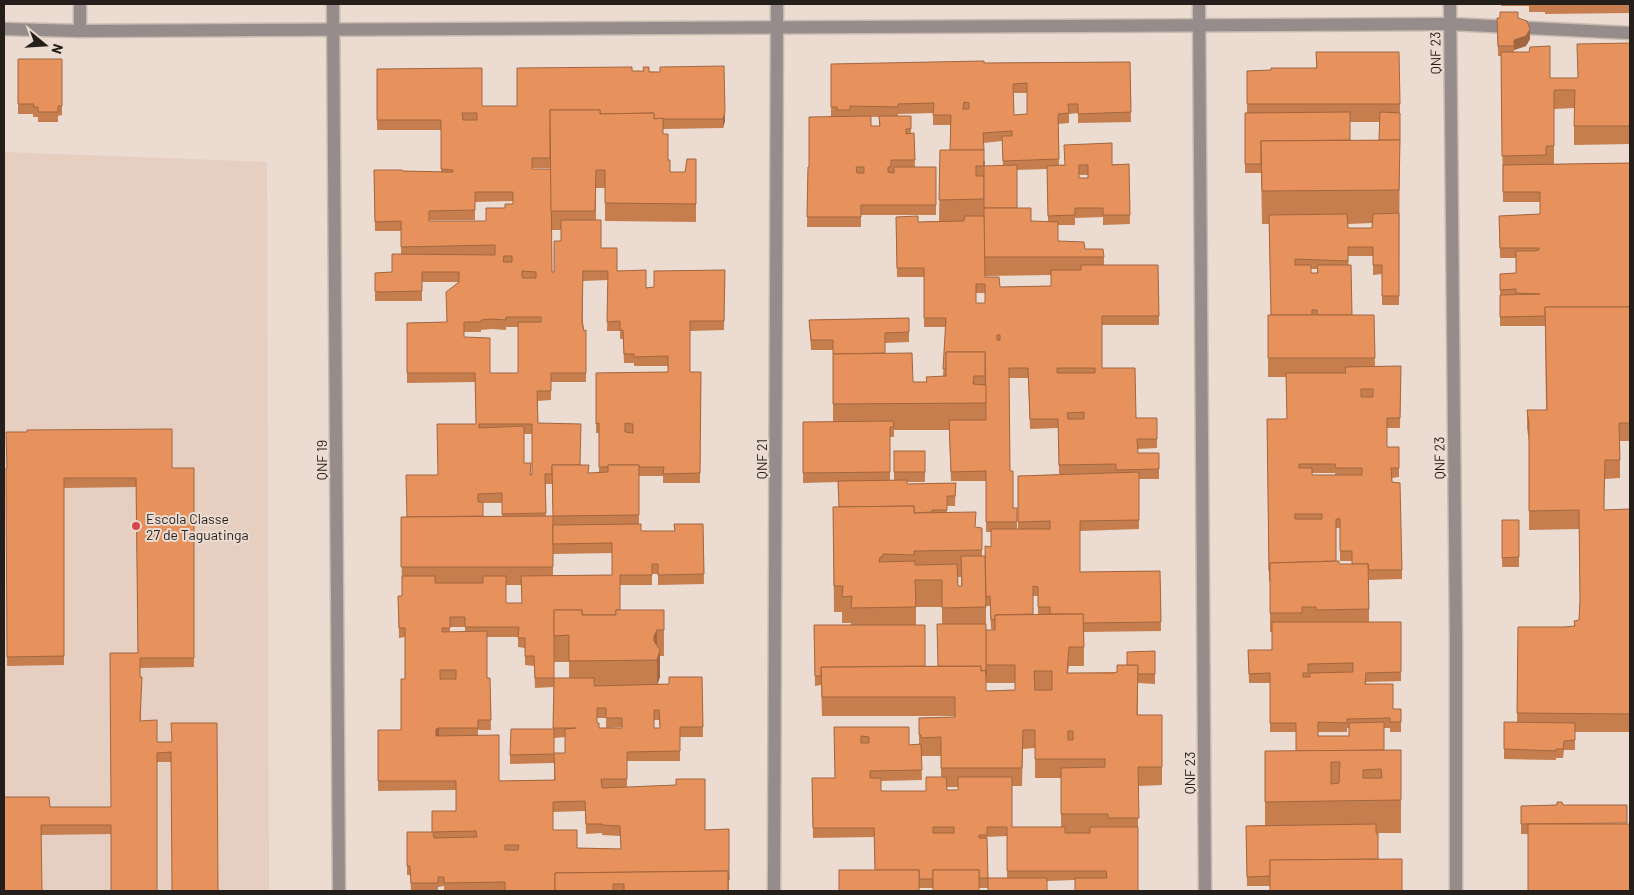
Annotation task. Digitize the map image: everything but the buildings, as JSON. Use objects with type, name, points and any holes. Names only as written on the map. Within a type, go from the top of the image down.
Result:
[{"type":"street","points":[[80,4],[80,31]]},
{"type":"street","name":"QNF 19","points":[[333,4],[339,891]]},
{"type":"street","name":"QNF 21","points":[[774,891],[777,4]]},
{"type":"street","name":"QNF 23","points":[[1199,4],[1205,891]]},
{"type":"street","name":"QNF 23","points":[[1450,4],[1456,639],[1456,891]]},
{"type":"street","points":[[4,29],[80,31],[1450,24],[1630,34]]},
{"type":"shaded area","name":"Escola Classe 27 de Taguatinga","points":[[4,152],[267,162],[269,891],[4,891]]},
{"type":"place","name":"Escola Classe 27 de Taguatinga","points":[[136,526]]}]
